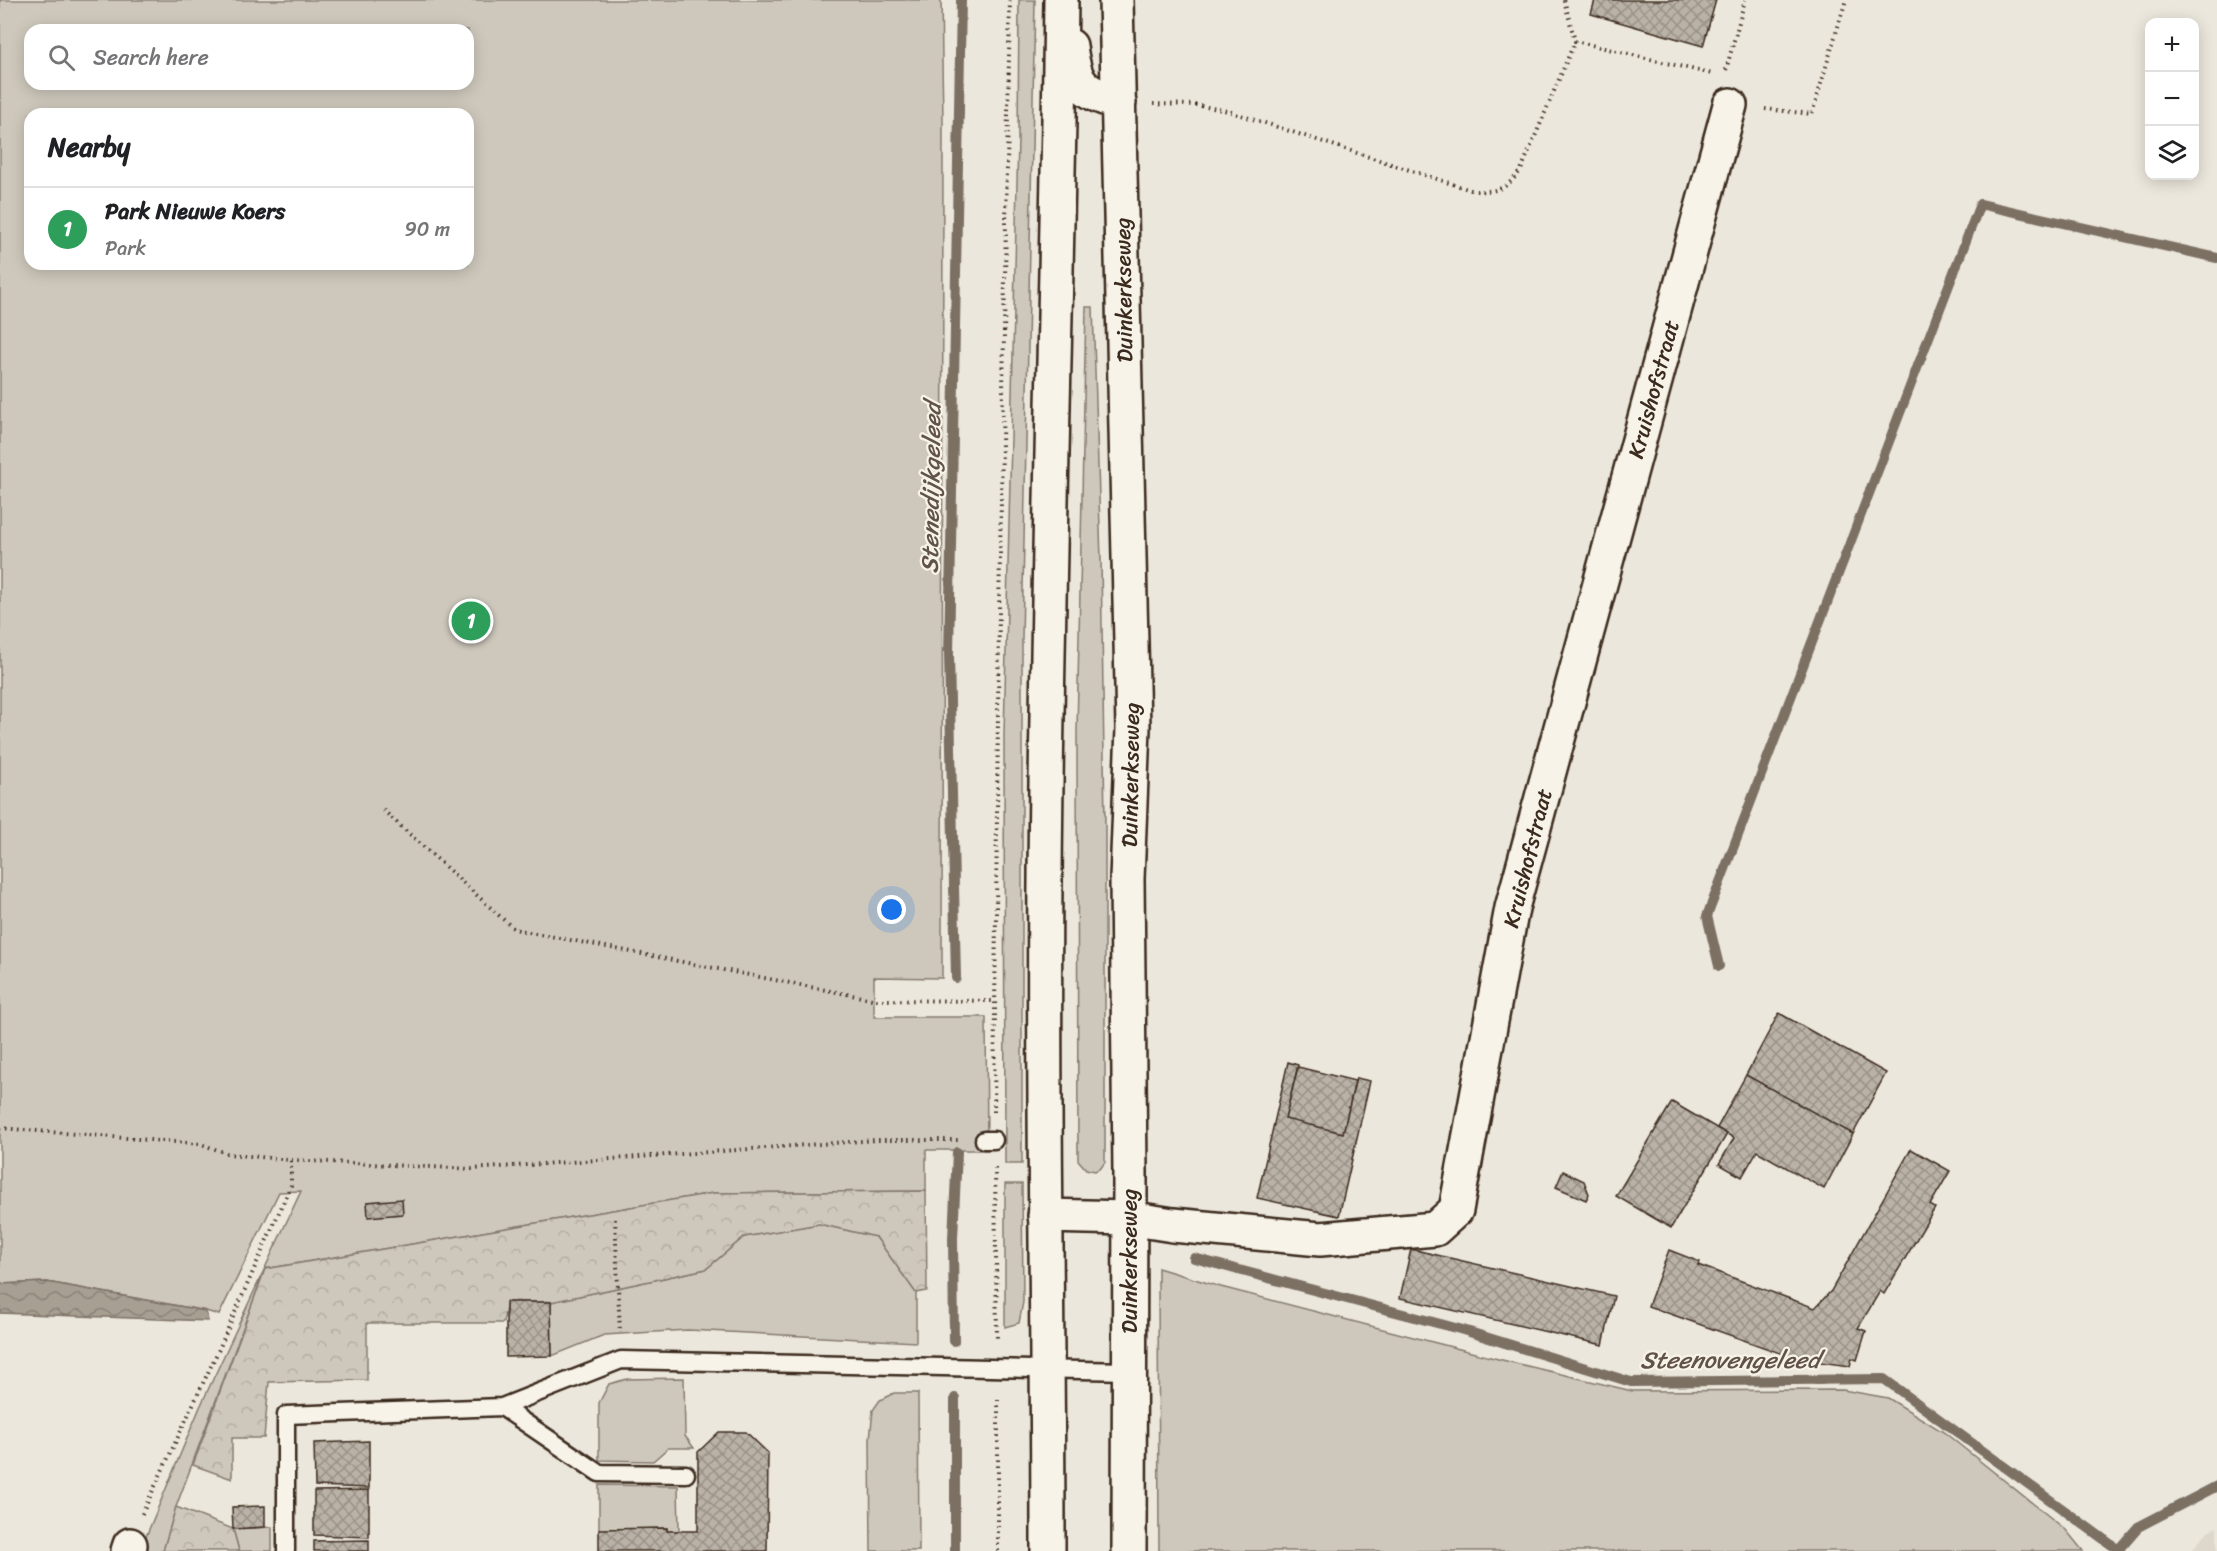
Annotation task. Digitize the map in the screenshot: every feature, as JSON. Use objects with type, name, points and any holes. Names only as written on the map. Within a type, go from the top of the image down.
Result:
[{"type":"main road","points":[[1062,0],[1073,72],[1080,84],[1092,93],[1119,103]]},
{"type":"main road","points":[[1048,1551],[1045,881],[1062,0]]},
{"type":"main road","name":"Duinkerkseweg","points":[[1116,0],[1133,728],[1127,879],[1130,1173],[1128,1218],[1129,1551]]},
{"type":"main road","name":"Kruishofstraat","points":[[1045,1216],[1128,1218],[1173,1225],[1320,1239],[1435,1229],[1456,1210],[1512,908],[1727,91]]},
{"type":"lane","points":[[286,1551],[286,1415],[502,1407],[621,1360],[1130,1371]]},
{"type":"lane","points":[[502,1407],[599,1473],[686,1474]]},
{"type":"path","points":[[0,1128],[201,1144],[229,1154],[291,1160],[472,1169],[876,1140],[989,1140],[996,1001],[1010,0]]},
{"type":"path","points":[[1119,103],[1196,105],[1228,111],[1474,191],[1492,192],[1509,185],[1521,170],[1575,41],[1564,0]]},
{"type":"path","points":[[1727,91],[1745,0]]},
{"type":"path","points":[[1575,41],[1727,91],[1812,114],[1846,0]]},
{"type":"path","points":[[383,810],[514,929],[877,1000],[996,1001]]},
{"type":"path","points":[[129,1548],[291,1185],[291,1160]]},
{"type":"path","points":[[615,1218],[621,1360]]},
{"type":"shaded area","points":[[2217,1527],[2217,1551],[2191,1551],[2208,1531]]},
{"type":"green space","points":[[0,0],[941,0],[943,120],[942,978],[874,977],[874,1017],[986,1017],[987,1150],[926,1150],[926,1191],[713,1193],[265,1269],[176,1507],[163,1551],[140,1551],[200,1407],[301,1191],[279,1192],[219,1315],[47,1282],[0,1284]]},
{"type":"green space","points":[[1019,0],[1035,0],[1022,639],[1022,1164],[1005,1164],[1004,736],[1018,140]]},
{"type":"green space","points":[[1086,307],[1093,307],[1101,560],[1105,823],[1105,1162],[1095,1171],[1086,1169],[1078,1160],[1077,732]]},
{"type":"green space","points":[[1005,1184],[1022,1184],[1023,1302],[1019,1323],[1005,1327]]},
{"type":"green space","points":[[926,1191],[927,1291],[916,1293],[876,1237],[819,1224],[744,1237],[706,1269],[551,1302],[507,1302],[503,1323],[367,1323],[367,1380],[269,1382],[264,1438],[232,1438],[232,1479],[193,1465],[265,1269],[713,1193]]},
{"type":"green space","points":[[819,1224],[876,1237],[916,1293],[916,1342],[688,1330],[604,1335],[552,1356],[551,1302],[706,1269],[744,1237]]},
{"type":"green space","points":[[1158,1268],[1221,1287],[1498,1359],[1632,1391],[1843,1390],[1888,1398],[1945,1433],[2066,1530],[2083,1551],[1159,1551]]},
{"type":"green space","points":[[684,1378],[685,1436],[694,1448],[668,1448],[653,1461],[599,1460],[599,1403],[609,1384],[627,1379]]},
{"type":"green space","points":[[894,1393],[918,1393],[919,1551],[871,1551],[870,1439],[873,1410],[880,1400]]},
{"type":"green space","points":[[599,1485],[678,1486],[679,1531],[667,1531],[667,1528],[599,1530]]},
{"type":"green space","points":[[176,1507],[233,1529],[239,1551],[163,1551]]},
{"type":"green space","points":[[272,1527],[272,1551],[239,1551],[233,1529]]},
{"type":"water","points":[[47,1282],[206,1311],[208,1321],[0,1313],[0,1284]]},
{"type":"building","points":[[1595,0],[1716,0],[1703,46],[1591,14]]},
{"type":"building","points":[[1779,1013],[1886,1073],[1853,1134],[1746,1075]]},
{"type":"building","points":[[1288,1062],[1298,1065],[1285,1119],[1343,1133],[1356,1078],[1370,1081],[1339,1216],[1257,1198]]},
{"type":"building","points":[[1298,1067],[1355,1081],[1343,1133],[1285,1119]]},
{"type":"building","points":[[1746,1075],[1853,1134],[1824,1189],[1757,1151],[1742,1177],[1719,1164],[1734,1138],[1717,1128]]},
{"type":"building","points":[[1672,1102],[1727,1134],[1671,1228],[1616,1196]]},
{"type":"building","points":[[1911,1149],[1950,1171],[1930,1205],[1935,1208],[1884,1294],[1880,1291],[1858,1328],[1866,1331],[1857,1360],[1852,1358],[1850,1366],[1797,1359],[1648,1306],[1669,1250],[1700,1262],[1698,1265],[1815,1308],[1831,1291]]},
{"type":"building","points":[[1563,1171],[1584,1181],[1589,1194],[1586,1200],[1556,1187]]},
{"type":"building","points":[[402,1199],[403,1214],[368,1217],[367,1202]]},
{"type":"building","points":[[1411,1249],[1614,1296],[1603,1345],[1400,1298]]},
{"type":"building","points":[[506,1302],[551,1302],[552,1356],[506,1357]]},
{"type":"building","points":[[719,1432],[746,1432],[768,1453],[767,1551],[599,1551],[599,1529],[667,1528],[667,1531],[698,1531],[698,1452]]},
{"type":"building","points":[[369,1441],[369,1488],[315,1486],[314,1443]]},
{"type":"building","points":[[369,1490],[369,1537],[314,1535],[314,1491]]},
{"type":"building","points":[[265,1506],[265,1527],[233,1529],[232,1507]]},
{"type":"building","points":[[369,1540],[369,1551],[314,1551],[314,1541]]},
{"type":"waterway","name":"Stenedijkgeleed","points":[[956,978],[949,655],[961,0]]},
{"type":"waterway","points":[[1719,966],[1707,916],[1980,204],[2217,258]]},
{"type":"waterway","name":"Stenedijkgeleed","points":[[954,1341],[953,1238],[957,1152]]},
{"type":"waterway","name":"Steenovengeleed","points":[[1194,1258],[1463,1330],[1631,1382],[1884,1379],[2120,1551]]},
{"type":"waterway","name":"Stenedijkgeleed","points":[[955,1398],[955,1551]]},
{"type":"waterway","points":[[2118,1550],[2138,1527],[2217,1486]]},
{"type":"place","name":"Park Nieuwe Koers","points":[[471,621]]}]
